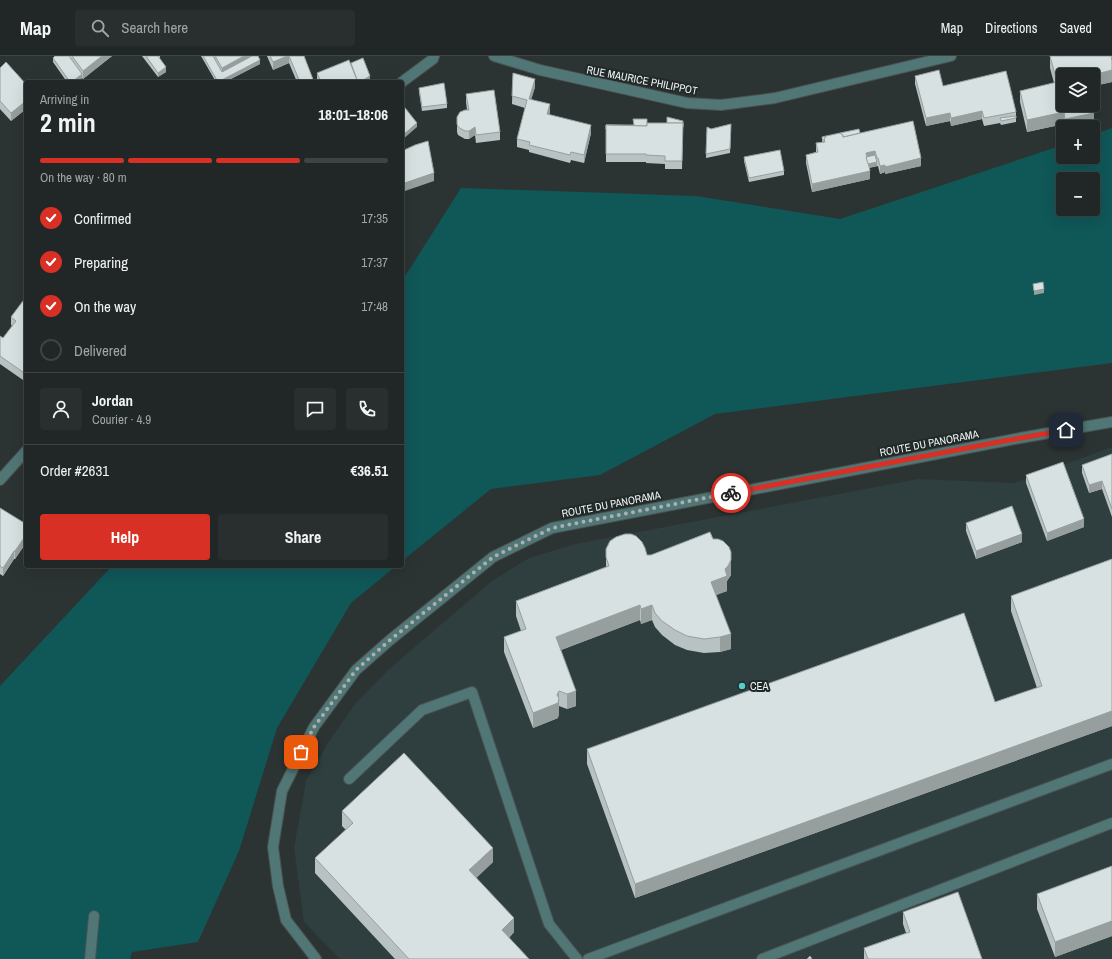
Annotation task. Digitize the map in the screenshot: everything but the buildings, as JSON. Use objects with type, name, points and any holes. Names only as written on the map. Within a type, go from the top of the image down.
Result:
[{"type":"street","points":[[404,80],[434,56]]},
{"type":"street","name":"RUE MAURICE PHILIPPOT","points":[[494,56],[540,70],[687,103],[721,105],[775,98],[951,56]]},
{"type":"street","name":"ROUTE DU PANORAMA","points":[[316,959],[286,920],[278,886],[273,847],[282,791],[314,727],[356,670],[390,640],[493,557],[552,528],[1012,439],[1112,422]]},
{"type":"street","points":[[0,480],[24,453]]},
{"type":"street","points":[[349,778],[422,710],[472,692],[549,924],[577,959]]},
{"type":"street","points":[[588,959],[1112,764]]},
{"type":"street","points":[[762,959],[1112,823]]},
{"type":"street","points":[[90,959],[94,916]]},
{"type":"shaded area","points":[[1112,128],[1112,363],[715,414],[600,475],[491,489],[404,559],[404,278],[461,188],[696,196],[840,219],[1056,147],[1056,164],[1100,164],[1100,132]]},
{"type":"shaded area","name":"CEA","points":[[1112,447],[1112,959],[340,959],[304,922],[294,848],[306,781],[328,743],[355,704],[389,669],[492,581],[529,558],[575,544],[918,479],[1014,483]]},
{"type":"shaded area","points":[[110,568],[394,568],[351,603],[277,728],[239,851],[198,942],[132,952],[130,959],[0,959],[0,686]]},
{"type":"way so far","points":[[301,752],[314,727],[356,670],[390,640],[493,557],[552,528],[731,493]]},
{"type":"place","name":"CEA","points":[[742,686]]},
{"type":"route","points":[[731,493],[1066,430]]}]
